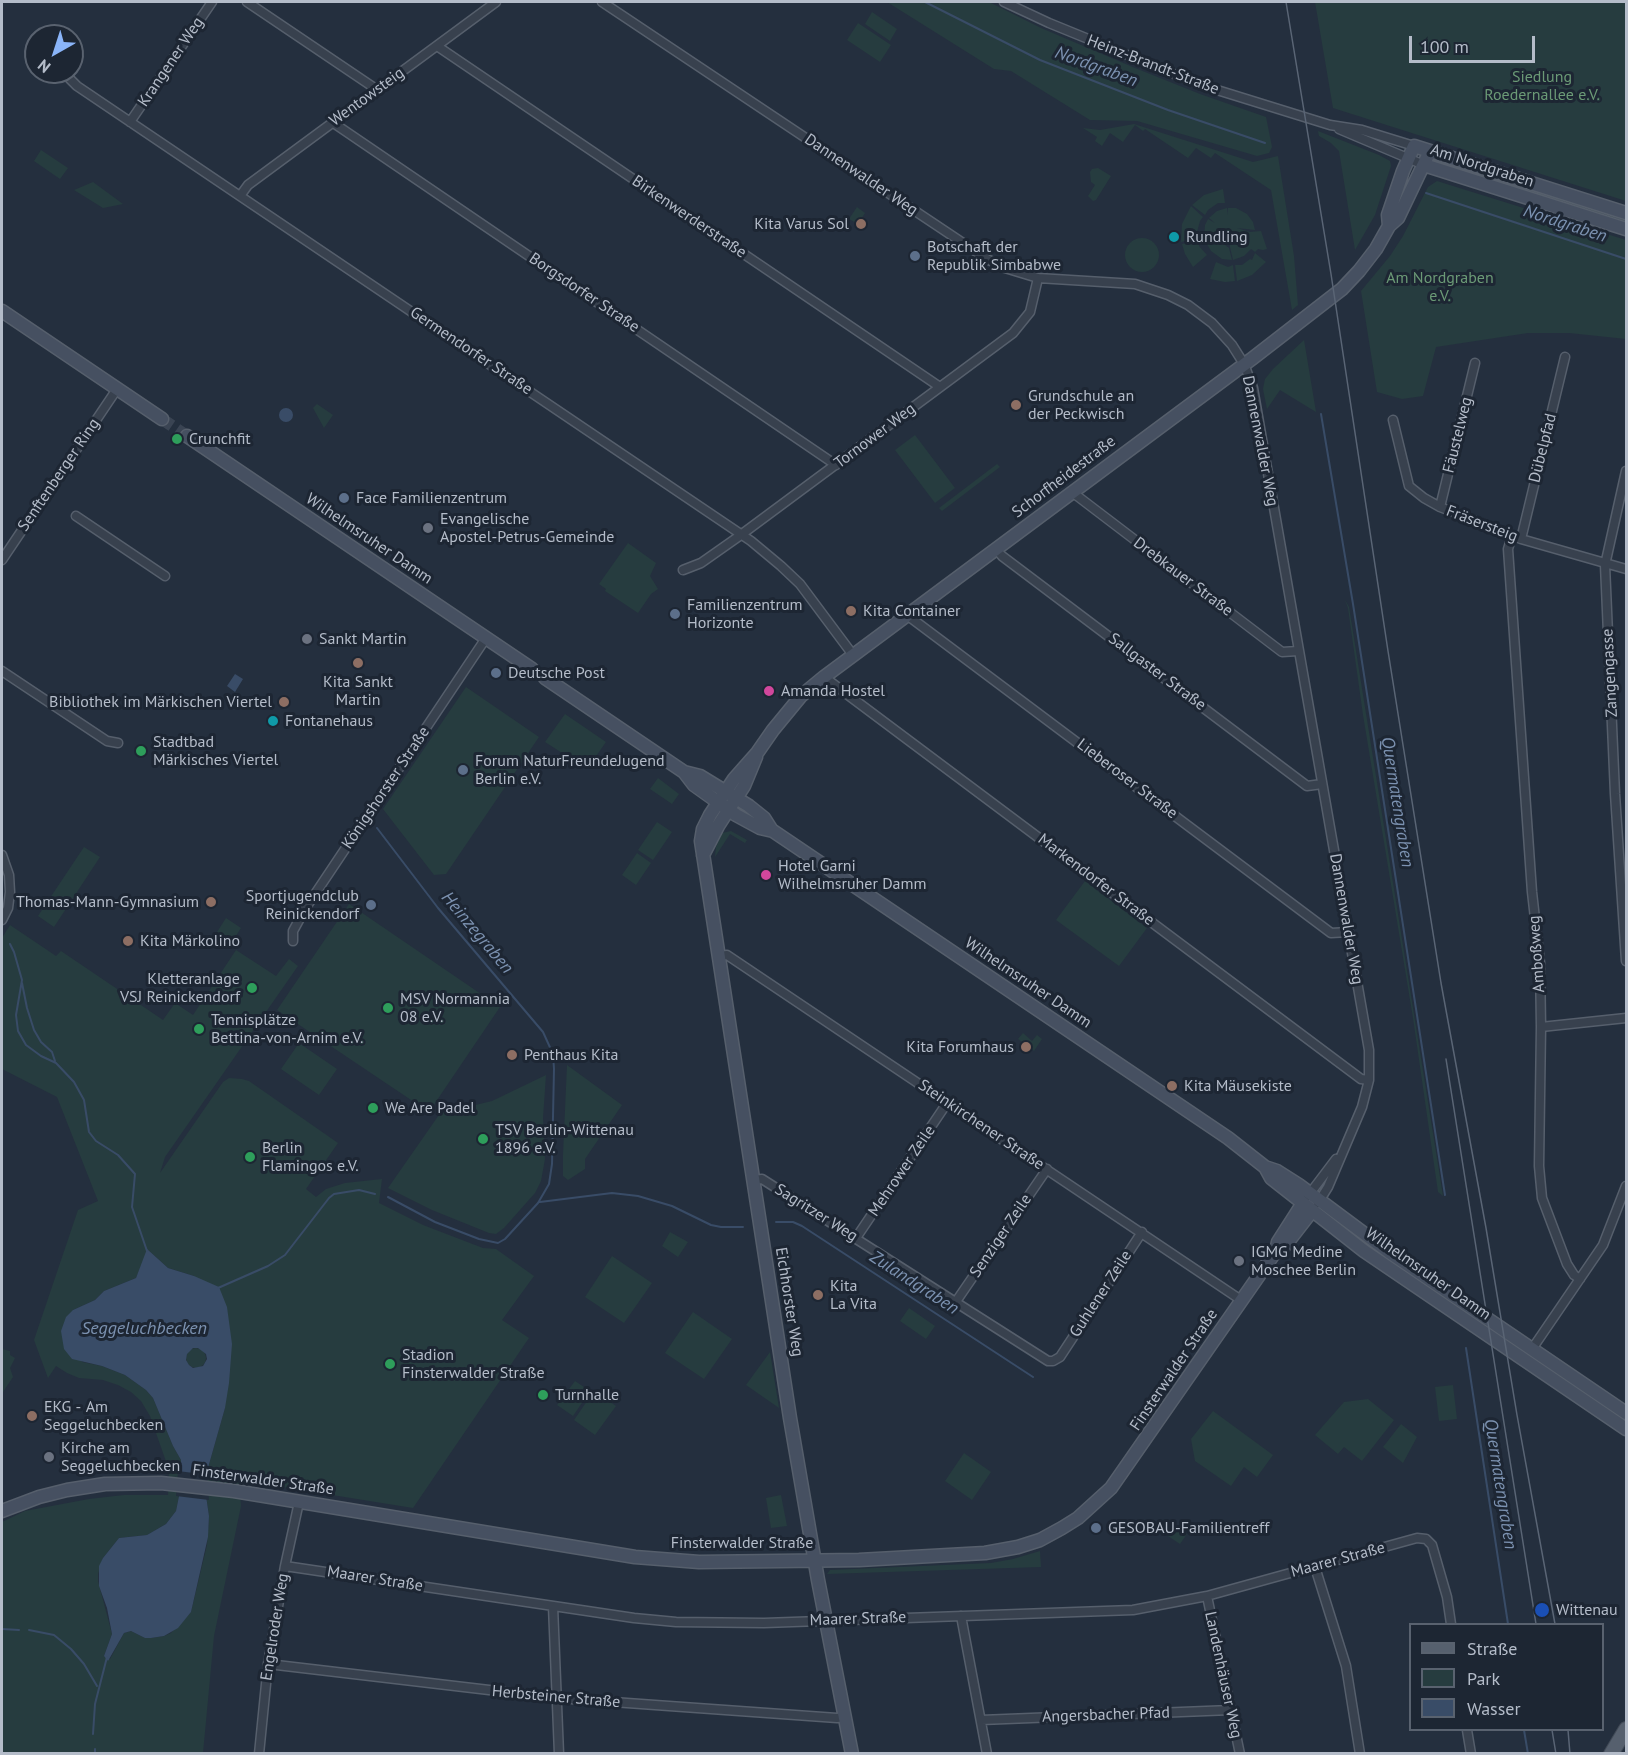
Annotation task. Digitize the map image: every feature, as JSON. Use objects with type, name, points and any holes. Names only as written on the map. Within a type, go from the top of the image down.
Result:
[{"type":"main road","name":"Am Nordgraben","points":[[1414,146],[1626,213]]},
{"type":"main road","name":"Schorfheidestraße","points":[[1389,226],[1388,215],[1414,146]]},
{"type":"main road","name":"Schorfheidestraße","points":[[727,801],[750,775],[757,753],[801,696],[1322,306],[1349,282],[1376,249],[1389,226],[1398,218],[1430,151]]},
{"type":"main road","name":"Am Nordgraben","points":[[1424,165],[1626,229]]},
{"type":"main road","points":[[2,311],[162,419]]},
{"type":"main road","name":"Wilhelmsruher Damm","points":[[187,436],[532,669]]},
{"type":"main road","name":"Wilhelmsruher Damm","points":[[544,678],[684,772],[700,776],[727,801],[764,818],[771,830],[1228,1138],[1265,1167],[1271,1178],[1397,1258],[1626,1413]]},
{"type":"main road","name":"Eichhorster Weg","points":[[727,801],[703,829],[701,841],[790,1418],[852,1754]]},
{"type":"main road","name":"Wilhelmsruher Damm","points":[[1311,1202],[1398,1274],[1626,1429]]},
{"type":"main road","name":"Finsterwalder Straße","points":[[2,1511],[39,1497],[67,1490],[105,1484],[165,1483],[224,1490],[635,1557],[719,1563],[985,1553],[1018,1547],[1040,1540],[1062,1528],[1083,1514],[1111,1488],[1276,1251],[1278,1242],[1311,1202]]},
{"type":"main road","points":[[1581,1399],[1589,1388]]},
{"type":"main road","points":[[1611,1754],[1626,1729]]},
{"type":"main road","points":[[1622,1754],[1626,1746]]},
{"type":"street","name":"Krangener Weg","points":[[130,122],[212,2]]},
{"type":"street","points":[[247,2],[376,89]]},
{"type":"street","name":"Wentowsteig","points":[[240,196],[248,185],[496,2]]},
{"type":"street","name":"Dannenwalder Weg","points":[[602,2],[977,253],[1005,268],[1038,278],[1135,284],[1168,295],[1188,305],[1212,323],[1232,345],[1244,364],[1252,388],[1370,1050],[1369,1080],[1357,1122],[1328,1187],[1311,1202]]},
{"type":"street","name":"Heinz-Brandt-Straße","points":[[1004,2],[1137,60],[1201,85],[1271,108]]},
{"type":"street","name":"Birkenwerderstraße","points":[[437,46],[940,387]]},
{"type":"street","name":"Germendorfer Straße","points":[[75,84],[742,535],[781,566],[800,585],[854,655]]},
{"type":"street","name":"Am Nordgraben","points":[[1271,108],[1330,125],[1362,130],[1414,146]]},
{"type":"street","name":"Borgsdorfer Straße","points":[[333,122],[836,465]]},
{"type":"street","name":"Am Nordgraben","points":[[1330,125],[1424,165]]},
{"type":"street","name":"Tornower Weg","points":[[683,570],[701,563],[742,535],[1002,342],[1023,323],[1034,302],[1038,278]]},
{"type":"street","name":"Dübelpfad","points":[[1521,539],[1565,357]]},
{"type":"street","name":"Fäustelweg","points":[[1440,507],[1475,363]]},
{"type":"street","name":"Senftenberger Ring","points":[[2,560],[117,389]]},
{"type":"street","name":"Fräsersteig","points":[[1394,420],[1409,486],[1440,507],[1512,536],[1605,565],[1626,569]]},
{"type":"street","name":"Zangengasse","points":[[1626,471],[1605,565],[1615,794],[1626,961]]},
{"type":"street","name":"Drebkauer Straße","points":[[1072,492],[1282,652],[1298,651]]},
{"type":"street","points":[[76,516],[165,576]]},
{"type":"street","name":"Amboßweg","points":[[1512,536],[1508,549],[1532,892],[1538,933],[1541,1027],[1539,1166],[1542,1198],[1568,1264],[1574,1275],[1580,1279]]},
{"type":"street","name":"Sallgaster Straße","points":[[996,549],[1020,570],[1307,786],[1322,784]]},
{"type":"street","name":"Lieberoser Straße","points":[[908,615],[1331,933],[1349,932]]},
{"type":"street","name":"Königshorster Straße","points":[[293,940],[293,931],[305,909],[486,638]]},
{"type":"street","points":[[2,671],[107,741],[118,743]]},
{"type":"street","name":"Markendorfer Straße","points":[[824,677],[1361,1079],[1369,1080]]},
{"type":"street","points":[[2,855],[8,870],[10,892],[8,908],[2,920]]},
{"type":"street","name":"Steinkirchener Straße","points":[[719,956],[727,956],[1241,1300]]},
{"type":"street","points":[[1541,1027],[1626,1018]]},
{"type":"street","name":"Mehrower Zeile","points":[[856,1238],[947,1103]]},
{"type":"street","name":"Senziger Zeile","points":[[956,1302],[1047,1169]]},
{"type":"street","name":"Sagritzer Weg","points":[[753,1180],[762,1179],[1048,1361],[1060,1357]]},
{"type":"street","points":[[1532,1349],[1603,1245],[1626,1186]]},
{"type":"street","name":"Guhlener Zeile","points":[[1060,1357],[1142,1232]]},
{"type":"street","name":"Engelroder Weg","points":[[259,1754],[268,1664],[299,1502]]},
{"type":"street","name":"Maarer Straße","points":[[285,1566],[634,1618],[676,1622],[764,1623],[1133,1610],[1207,1596],[1417,1538],[1426,1539],[1433,1549],[1447,1597],[1451,1623]]},
{"type":"street","points":[[1316,1567],[1346,1666],[1360,1754]]},
{"type":"street","name":"Landenhäuser Weg","points":[[1207,1596],[1239,1754]]},
{"type":"street","points":[[553,1606],[559,1754]]},
{"type":"street","points":[[961,1616],[987,1754]]},
{"type":"street","name":"Herbsteiner Straße","points":[[268,1664],[557,1698],[844,1717]]},
{"type":"street","name":"Angersbacher Pfad","points":[[981,1720],[1231,1710]]},
{"type":"street","points":[[1467,1731],[1471,1754]]},
{"type":"green space","points":[[887,2],[989,2],[1041,28],[1135,68],[1266,117],[1272,147],[1269,153],[1257,156],[1137,121],[1090,120],[1011,71],[994,69]]},
{"type":"green space","name":"Siedlung Roedernallee e.V.","points":[[1315,2],[1626,2],[1626,201],[1333,108]]},
{"type":"green space","points":[[872,12],[897,29],[890,41],[865,24]]},
{"type":"green space","points":[[858,23],[891,45],[880,62],[847,40]]},
{"type":"green space","points":[[1134,124],[1253,162],[1278,156],[1294,256],[1298,305],[1292,310],[1271,190],[1215,153],[1211,158],[1196,148],[1188,158],[1145,129],[1143,131],[1135,125],[1123,142],[1110,133],[1102,146],[1095,141],[1097,137],[1083,128],[1100,130]]},
{"type":"green space","points":[[1318,131],[1390,161],[1391,166],[1375,215],[1355,250],[1339,151],[1319,136]]},
{"type":"green space","points":[[41,150],[68,168],[60,179],[34,161]]},
{"type":"green space","points":[[1434,159],[1626,218],[1626,225],[1433,163]]},
{"type":"green space","points":[[1098,168],[1111,176],[1096,200],[1093,201],[1088,196],[1095,185],[1091,182],[1090,172]]},
{"type":"green space","name":"Am Nordgraben e.V.","points":[[1437,181],[1626,240],[1626,339],[1569,333],[1528,333],[1436,347],[1423,396],[1402,399],[1377,392],[1361,291],[1390,256],[1403,236],[1428,187]]},
{"type":"green space","points":[[93,182],[123,204],[103,208],[74,190]]},
{"type":"green space","points":[[1223,189],[1225,203],[1218,203],[1205,215],[1192,205],[1204,195]]},
{"type":"green space","points":[[1191,206],[1203,217],[1197,232],[1199,238],[1181,242],[1182,224]]},
{"type":"green space","points":[[857,207],[865,213],[858,224],[849,219]]},
{"type":"green space","points":[[1227,208],[1228,215],[1228,208],[1236,208],[1247,214],[1255,230],[1237,228],[1250,232],[1261,231],[1267,249],[1258,249],[1255,252],[1251,249],[1244,256],[1233,260],[1230,237],[1226,242],[1220,241],[1229,248],[1232,260],[1222,259],[1211,251],[1204,239],[1220,240],[1204,238],[1205,225],[1208,219],[1215,223],[1209,218],[1217,211]]},
{"type":"green space","points":[[1142,238],[1154,243],[1159,255],[1154,267],[1142,272],[1130,267],[1125,255],[1130,243]]},
{"type":"green space","points":[[1199,240],[1199,246],[1207,255],[1193,267],[1182,244]]},
{"type":"green space","points":[[1255,253],[1266,262],[1252,275],[1237,281],[1235,265],[1242,265],[1252,260]]},
{"type":"green space","points":[[1216,262],[1228,267],[1233,265],[1235,281],[1210,279]]},
{"type":"green space","points":[[1304,340],[1316,412],[1280,390],[1267,409],[1263,389],[1265,379]]},
{"type":"green space","points":[[317,404],[333,415],[324,428],[313,408]]},
{"type":"green space","points":[[915,435],[955,488],[935,503],[895,450]]},
{"type":"green space","points":[[997,464],[1000,467],[942,511],[939,508]]},
{"type":"green space","points":[[628,543],[656,563],[650,576],[658,589],[651,594],[638,613],[605,591],[606,589],[599,584]]},
{"type":"green space","points":[[1345,600],[1349,607],[1443,1196],[1438,1192],[1413,1018]]},
{"type":"green space","name":"Forum NaturFreundeJugend Berlin e.V.","points":[[466,687],[539,737],[446,874],[434,875],[383,809]]},
{"type":"green space","points":[[565,714],[606,742],[587,769],[545,742]]},
{"type":"green space","points":[[658,778],[679,794],[672,804],[650,789]]},
{"type":"green space","points":[[657,822],[672,832],[653,860],[638,850]]},
{"type":"green space","points":[[731,831],[747,840],[745,843],[730,834],[715,857],[716,847],[722,833]]},
{"type":"green space","points":[[84,847],[100,857],[54,927],[38,916]]},
{"type":"green space","points":[[637,853],[651,863],[636,885],[622,875]]},
{"type":"green space","points":[[1085,881],[1147,928],[1119,966],[1056,920]]},
{"type":"green space","name":"MSV Normannia 08 e.V.","points":[[349,904],[500,1007],[429,1112],[277,1010]]},
{"type":"green space","points":[[226,918],[241,928],[232,942],[217,932]]},
{"type":"green space","points":[[10,925],[56,956],[61,951],[163,1020],[175,1003],[193,1015],[236,950],[276,976],[289,959],[298,966],[165,1157],[160,1173],[223,1082],[229,1078],[242,1079],[249,1081],[338,1143],[306,1189],[316,1197],[326,1189],[345,1183],[382,1179],[379,1203],[423,1225],[483,1248],[496,1249],[534,1276],[502,1320],[529,1338],[413,1508],[239,1480],[241,1506],[214,1636],[203,1753],[2,1753],[2,1522],[25,1511],[89,1499],[124,1495],[168,1495],[169,1470],[150,1416],[141,1401],[118,1385],[103,1380],[79,1378],[56,1366],[48,1378],[34,1340],[78,1210],[98,1201],[57,1097],[2,1069],[2,938]],"holes":[[[148,1250],[168,1268],[194,1276],[225,1408],[204,1482],[209,1516],[207,1545],[191,1612],[171,1633],[164,1636],[145,1638],[131,1631],[124,1633],[110,1659],[104,1656],[112,1634],[98,1581],[103,1558],[119,1538],[147,1535],[166,1524],[176,1511],[181,1486],[181,1460],[153,1398],[146,1390],[125,1375],[102,1366],[82,1362],[73,1310],[95,1300],[104,1291],[136,1278]]]},
{"type":"green space","points":[[1023,1033],[1032,1041],[1037,1035],[1042,1039],[1034,1051],[1018,1039]]},
{"type":"green space","points":[[299,1043],[337,1069],[319,1095],[281,1069]]},
{"type":"green space","points":[[567,1065],[622,1105],[585,1159],[585,1169],[568,1180],[563,1176]]},
{"type":"green space","name":"TSV Berlin-Wittenau 1896 e.V.","points":[[546,1075],[543,1118],[545,1159],[541,1181],[535,1193],[496,1234],[432,1210],[388,1188],[448,1102],[459,1109],[492,1101]]},
{"type":"green space","points":[[1329,1212],[1450,1300],[1446,1302],[1326,1217]]},
{"type":"green space","points":[[670,1232],[688,1242],[678,1257],[662,1246]]},
{"type":"green space","points":[[612,1256],[652,1283],[624,1323],[585,1297]]},
{"type":"green space","points":[[909,1308],[935,1326],[926,1339],[900,1321]]},
{"type":"green space","points":[[1465,1309],[1557,1371],[1554,1375],[1462,1313]]},
{"type":"green space","points":[[693,1312],[732,1339],[704,1379],[665,1353]]},
{"type":"green space","points":[[196,1348],[203,1351],[206,1358],[203,1365],[196,1368],[189,1365],[186,1358],[189,1351]]},
{"type":"green space","points":[[2,1349],[10,1351],[10,1355],[15,1358],[10,1368],[13,1377],[3,1392],[2,1392]]},
{"type":"green space","points":[[770,1352],[779,1408],[746,1385]]},
{"type":"green space","points":[[575,1381],[590,1391],[573,1416],[557,1405]]},
{"type":"green space","points":[[1453,1385],[1457,1419],[1439,1421],[1435,1387]]},
{"type":"green space","points":[[594,1391],[616,1406],[595,1435],[574,1420]]},
{"type":"green space","points":[[1368,1399],[1394,1420],[1362,1461],[1344,1447],[1338,1454],[1315,1435],[1344,1402]]},
{"type":"green space","points":[[1213,1411],[1273,1455],[1257,1477],[1244,1467],[1231,1486],[1195,1461],[1191,1439]]},
{"type":"green space","points":[[1401,1424],[1417,1437],[1403,1463],[1383,1447]]},
{"type":"green space","points":[[964,1453],[991,1472],[972,1500],[945,1481]]},
{"type":"green space","points":[[781,1495],[787,1526],[771,1528],[766,1498]]},
{"type":"green space","points":[[1172,1524],[1187,1534],[1180,1544],[1165,1534]]},
{"type":"green space","points":[[1040,1551],[1041,1567],[827,1574],[830,1570],[991,1563]]},
{"type":"water","points":[[286,408],[291,410],[293,415],[291,420],[286,422],[281,420],[279,415],[281,410]]},
{"type":"water","points":[[235,674],[243,679],[235,692],[227,686]]},
{"type":"water","name":"Seggeluchbecken","points":[[147,1249],[168,1268],[219,1287],[227,1307],[232,1344],[225,1408],[204,1482],[209,1516],[208,1537],[191,1612],[178,1628],[164,1636],[145,1638],[131,1631],[124,1633],[108,1661],[104,1656],[112,1634],[107,1608],[99,1586],[99,1566],[119,1538],[147,1535],[166,1524],[176,1511],[181,1486],[181,1460],[153,1398],[146,1390],[125,1375],[102,1366],[72,1359],[64,1349],[61,1331],[66,1317],[73,1310],[95,1300],[104,1291],[136,1278]],"holes":[[[193,1348],[198,1348],[206,1354],[207,1359],[203,1366],[193,1368],[186,1360],[187,1354]]]},
{"type":"pier","points":[[178,1471],[209,1475],[207,1482],[209,1500],[176,1496]]},
{"type":"waterway","name":"Nordgraben","points":[[925,2],[1040,60],[1168,110],[1265,143]]},
{"type":"waterway","name":"Nordgraben","points":[[1426,193],[1626,259]]},
{"type":"waterway","name":"Quermatengraben","points":[[1321,414],[1353,604],[1445,1195]]},
{"type":"waterway","name":"Heinzegraben","points":[[377,828],[438,908],[543,1032],[553,1054],[554,1069],[552,1164],[549,1184],[538,1203],[505,1239],[498,1243],[479,1239],[435,1222],[388,1197]]},
{"type":"waterway","points":[[10,944],[22,980],[16,1015],[18,1031],[26,1045],[56,1063],[74,1082],[84,1100],[89,1132],[96,1141],[118,1155],[135,1174],[132,1207],[147,1251]]},
{"type":"waterway","points":[[22,983],[34,1030],[41,1042],[52,1052],[55,1061]]},
{"type":"waterway","name":"Heinzegraben","points":[[218,1288],[268,1266],[285,1255],[334,1194],[359,1190],[375,1194]]},
{"type":"waterway","name":"Zulandgraben","points":[[540,1202],[612,1193],[638,1196],[672,1206],[711,1225],[743,1227]]},
{"type":"waterway","name":"Zulandgraben","points":[[776,1222],[793,1222],[802,1226],[1033,1377]]},
{"type":"waterway","name":"Quermatengraben","points":[[1466,1348],[1508,1623]]},
{"type":"waterway","points":[[2,1629],[19,1630]]},
{"type":"waterway","points":[[29,1630],[54,1635],[84,1664],[97,1686]]},
{"type":"waterway","points":[[93,1734],[95,1704],[107,1657]]},
{"type":"waterway","name":"Quermatengraben","points":[[1524,1731],[1528,1754]]},
{"type":"waterway","points":[[95,1749],[95,1754]]},
{"type":"tunnel","points":[[162,419],[187,436]]},
{"type":"tram line","points":[[1286,2],[1331,274],[1441,983],[1555,1623]]},
{"type":"tram line","points":[[1446,1059],[1536,1623]]},
{"type":"tram line","points":[[1552,1731],[1556,1754]]},
{"type":"tram line","points":[[1568,1731],[1570,1754]]},
{"type":"place","name":"Kita Varus Sol","points":[[861,224]]},
{"type":"place","name":"Rundling","points":[[1174,237]]},
{"type":"place","name":"Botschaft der Republik Simbabwe","points":[[915,256]]},
{"type":"place","name":"Grundschule an der Peckwisch","points":[[1016,405]]},
{"type":"place","name":"Crunchfit","points":[[177,439]]},
{"type":"place","name":"Face Familienzentrum","points":[[344,498]]},
{"type":"place","name":"Evangelische Apostel-Petrus-Gemeinde","points":[[428,528]]},
{"type":"place","name":"Kita Container","points":[[851,611]]},
{"type":"place","name":"Familienzentrum Horizonte","points":[[675,614]]},
{"type":"place","name":"Sankt Martin","points":[[307,639]]},
{"type":"place","name":"Kita Sankt Martin","points":[[358,663]]},
{"type":"place","name":"Deutsche Post","points":[[496,673]]},
{"type":"place","name":"Amanda Hostel","points":[[769,691]]},
{"type":"place","name":"Bibliothek im Märkischen Viertel","points":[[284,702]]},
{"type":"place","name":"Fontanehaus","points":[[273,721]]},
{"type":"place","name":"Stadtbad Märkisches Viertel","points":[[141,751]]},
{"type":"place","name":"Forum NaturFreundeJugend Berlin e.V.","points":[[463,770]]},
{"type":"place","name":"Hotel Garni Wilhelmsruher Damm","points":[[766,875]]},
{"type":"place","name":"Thomas-Mann-Gymnasium","points":[[211,902]]},
{"type":"place","name":"Sportjugendclub Reinickendorf","points":[[371,905]]},
{"type":"place","name":"Kita Märkolino","points":[[128,941]]},
{"type":"place","name":"Kletteranlage VSJ Reinickendorf","points":[[252,988]]},
{"type":"place","name":"MSV Normannia 08 e.V.","points":[[388,1008]]},
{"type":"place","name":"Tennisplätze Bettina-von-Arnim e.V.","points":[[199,1029]]},
{"type":"place","name":"Kita Forumhaus","points":[[1026,1047]]},
{"type":"place","name":"Penthaus Kita","points":[[512,1055]]},
{"type":"place","name":"Kita Mäusekiste","points":[[1172,1086]]},
{"type":"place","name":"We Are Padel","points":[[373,1108]]},
{"type":"place","name":"TSV Berlin-Wittenau 1896 e.V.","points":[[483,1139]]},
{"type":"place","name":"Berlin Flamingos e.V.","points":[[250,1157]]},
{"type":"place","name":"IGMG Medine Moschee Berlin","points":[[1239,1261]]},
{"type":"place","name":"Kita La Vita","points":[[818,1295]]},
{"type":"place","name":"Stadion Finsterwalder Straße","points":[[390,1364]]},
{"type":"place","name":"Turnhalle","points":[[543,1395]]},
{"type":"place","name":"EKG - Am Seggeluchbecken","points":[[32,1416]]},
{"type":"place","name":"Kirche am Seggeluchbecken","points":[[49,1457]]},
{"type":"place","name":"GESOBAU-Familientreff","points":[[1096,1528]]},
{"type":"place","name":"Wittenau","points":[[1542,1610]]}]
